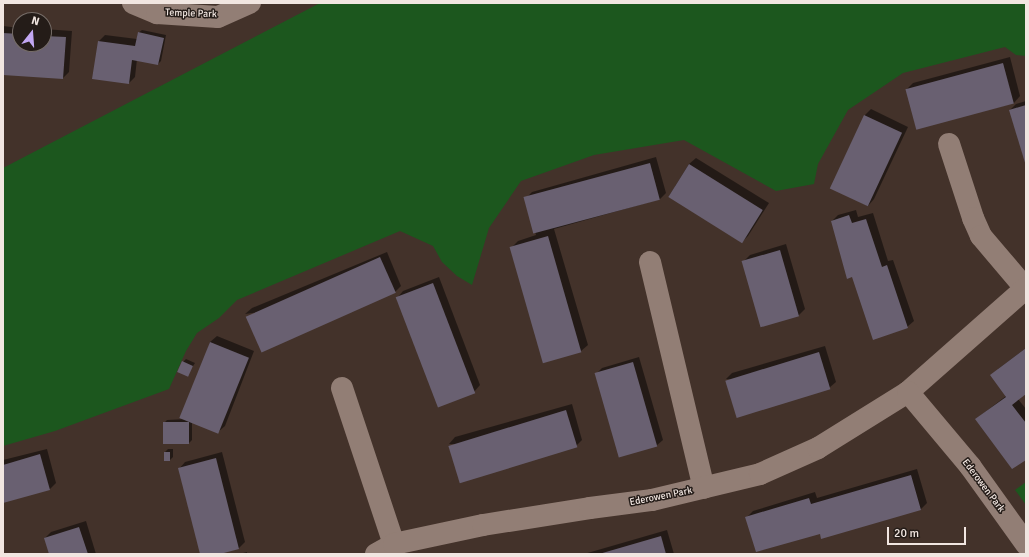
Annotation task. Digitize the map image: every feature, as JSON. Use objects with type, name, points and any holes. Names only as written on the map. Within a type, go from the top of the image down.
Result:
[{"type":"street","name":"Temple Park","points":[[133,3],[157,12],[218,17],[250,3]]},
{"type":"street","points":[[949,144],[973,218],[981,236],[1026,289]]},
{"type":"street","points":[[650,262],[704,488]]},
{"type":"street","name":"Ederowen Park","points":[[342,388],[385,549],[483,525],[652,500],[760,474],[818,448],[908,392],[1026,289]]},
{"type":"street","name":"Ederowen Park","points":[[908,392],[970,466],[1026,544]]},
{"type":"green space","points":[[320,3],[1026,3],[1026,56],[1016,55],[1005,47],[903,73],[848,110],[818,164],[814,184],[776,191],[684,140],[594,155],[521,181],[489,228],[472,285],[457,276],[442,262],[433,246],[400,231],[237,300],[219,318],[197,333],[186,351],[169,389],[55,431],[3,446],[3,168]]},
{"type":"green space","points":[[1026,482],[1026,505],[1015,490]]},
{"type":"building","points":[[138,32],[164,38],[158,65],[132,60],[129,84],[92,79],[98,41],[135,46]]},
{"type":"building","points":[[3,33],[12,34],[12,52],[52,52],[52,36],[66,37],[63,79],[3,75]]},
{"type":"building","points":[[1003,63],[1014,104],[916,130],[905,89]]},
{"type":"building","points":[[1026,105],[1026,166],[1009,110]]},
{"type":"building","points":[[864,115],[902,133],[868,206],[830,188]]},
{"type":"building","points":[[650,163],[660,200],[533,234],[523,197]]},
{"type":"building","points":[[689,164],[763,210],[742,243],[668,197]]},
{"type":"building","points":[[849,215],[852,223],[866,219],[882,267],[887,265],[908,328],[873,340],[852,277],[847,279],[831,221]]},
{"type":"building","points":[[548,236],[581,352],[543,363],[510,247]]},
{"type":"building","points":[[780,250],[799,316],[761,327],[742,261]]},
{"type":"building","points":[[380,257],[396,293],[262,352],[246,317]]},
{"type":"building","points":[[433,283],[475,393],[438,407],[396,297]]},
{"type":"building","points":[[210,342],[249,358],[218,434],[179,418]]},
{"type":"building","points":[[1026,348],[1026,394],[1012,405],[1026,423],[1026,460],[1012,469],[975,419],[1006,397],[990,375]]},
{"type":"building","points":[[819,352],[830,389],[737,418],[725,381]]},
{"type":"building","points":[[182,361],[193,366],[188,377],[177,372]]},
{"type":"building","points":[[633,362],[657,447],[619,458],[595,373]]},
{"type":"building","points":[[566,410],[577,447],[460,483],[448,446]]},
{"type":"building","points":[[163,422],[189,422],[189,444],[163,444]]},
{"type":"building","points":[[164,452],[170,452],[170,461],[164,461]]},
{"type":"building","points":[[40,454],[50,490],[3,503],[3,465]]},
{"type":"building","points":[[216,458],[239,549],[220,554],[200,554],[178,468]]},
{"type":"building","points":[[911,475],[921,510],[821,539],[820,534],[756,552],[745,517],[809,498],[811,504]]},
{"type":"building","points":[[79,527],[88,554],[49,554],[44,538]]},
{"type":"building","points":[[661,536],[666,554],[599,554]]}]
